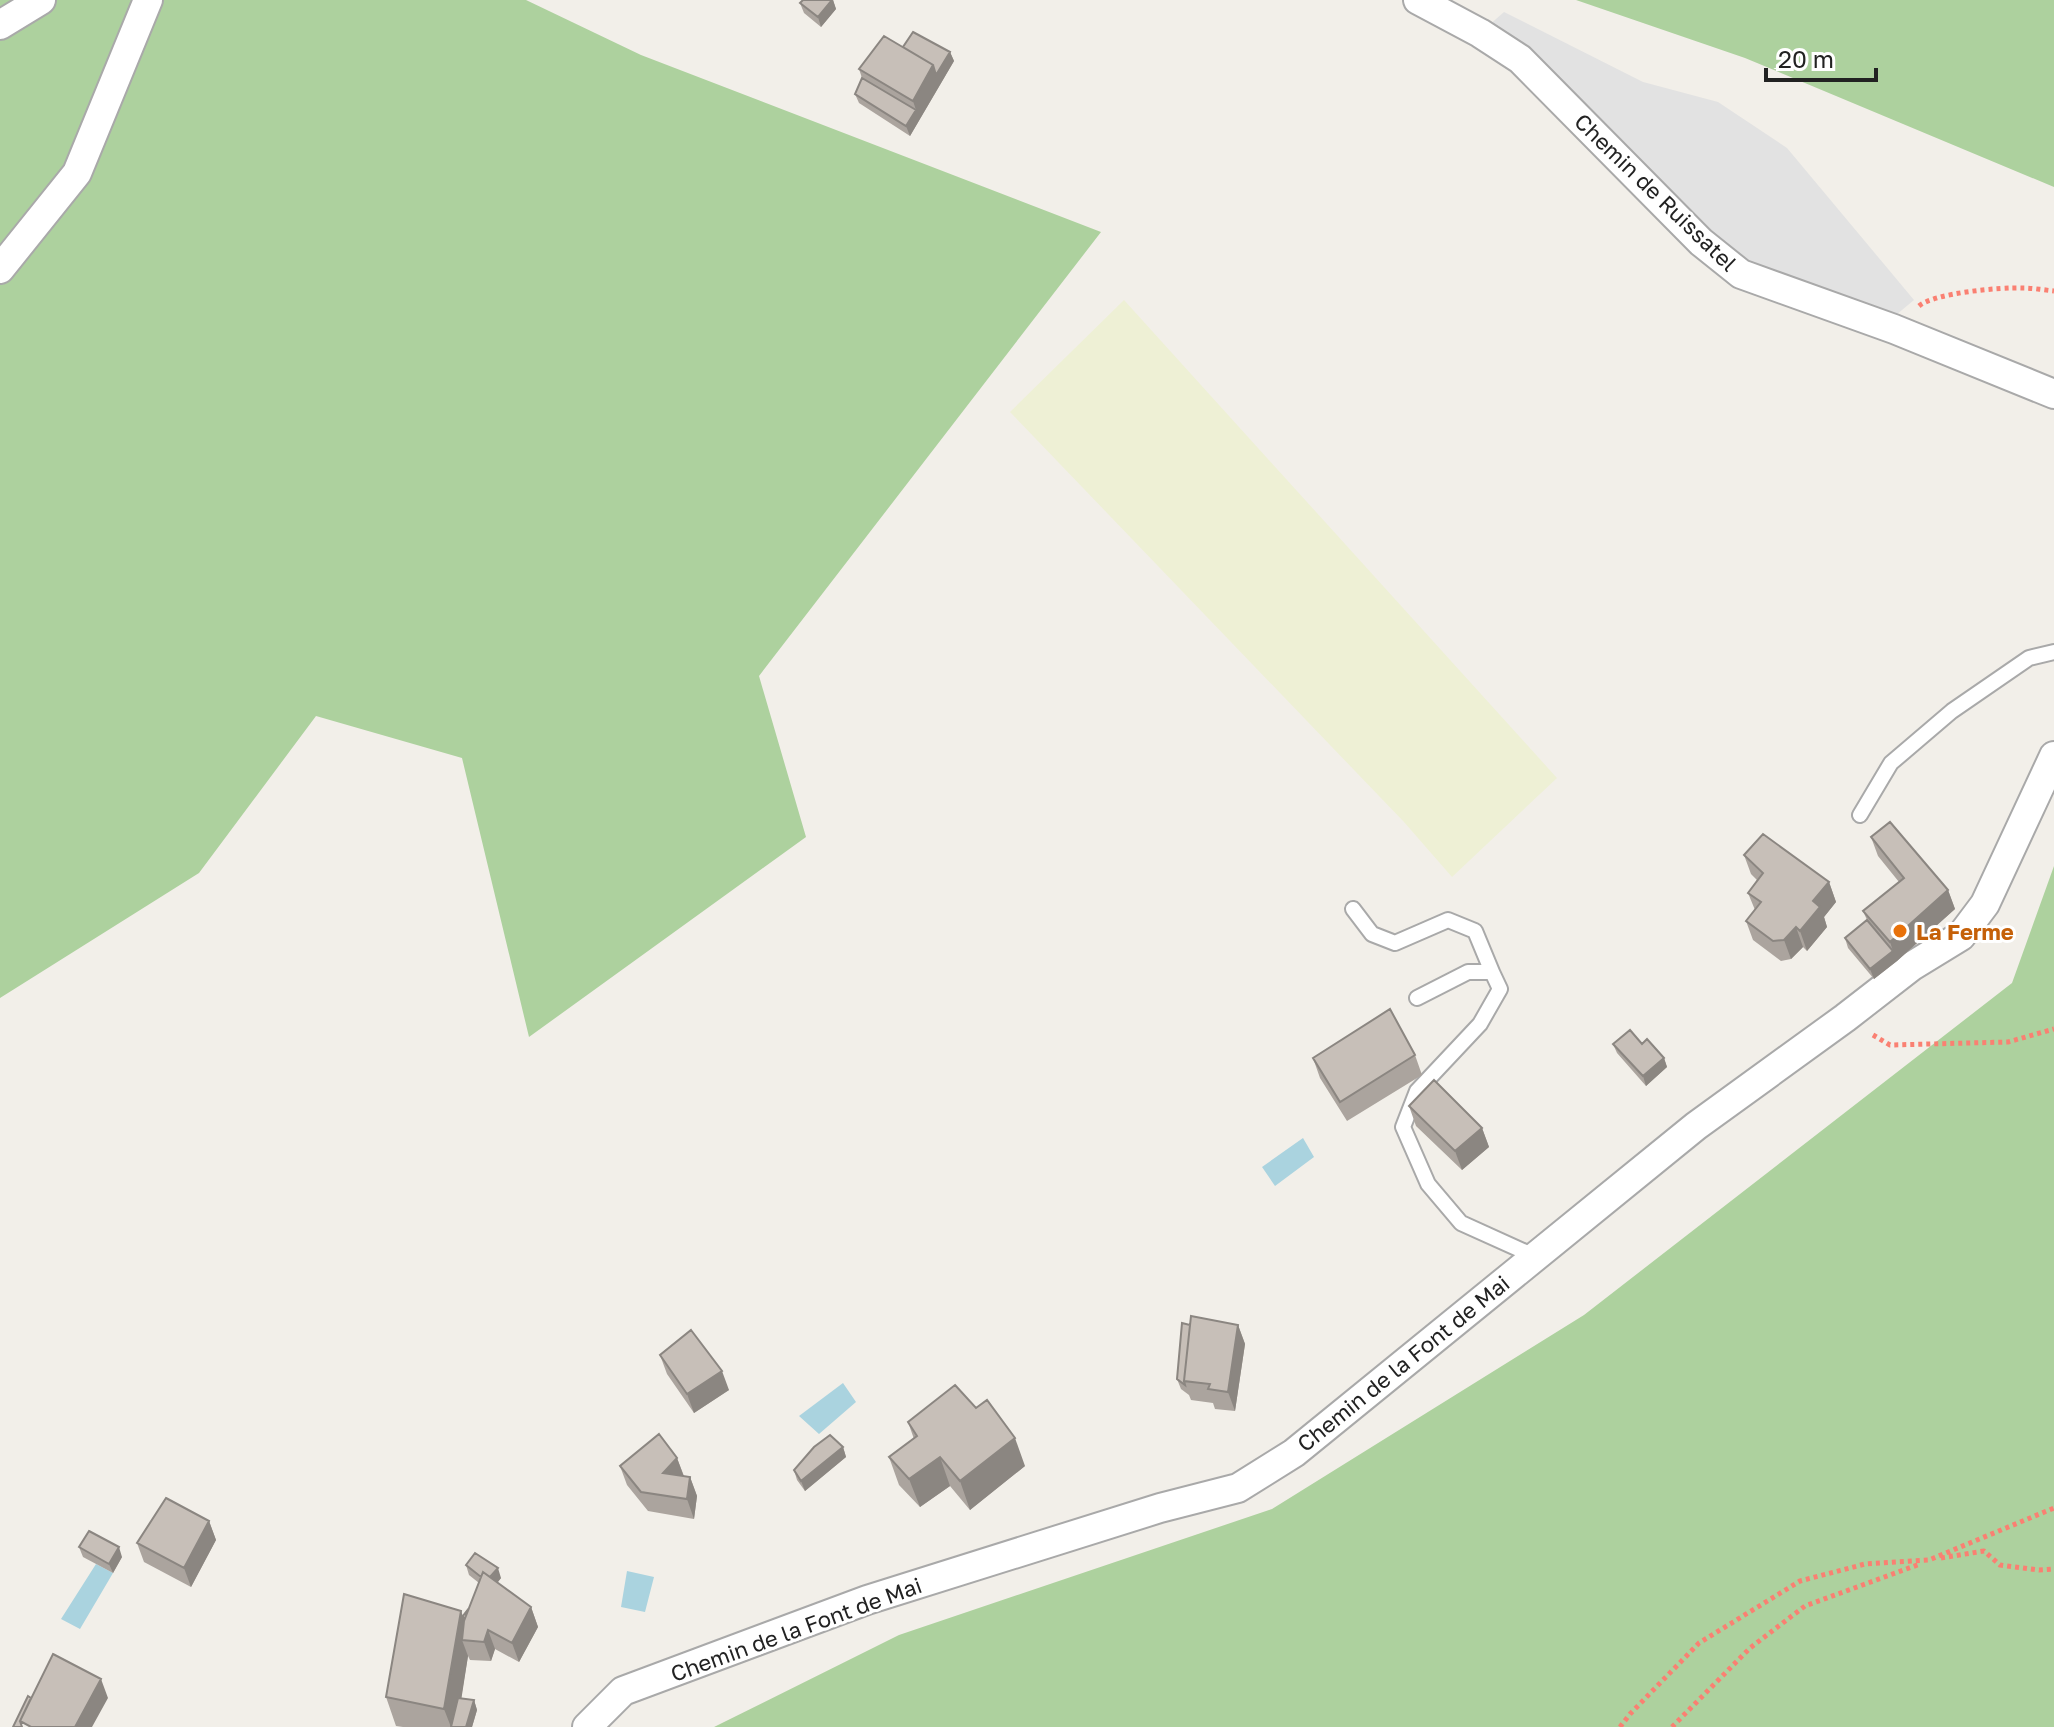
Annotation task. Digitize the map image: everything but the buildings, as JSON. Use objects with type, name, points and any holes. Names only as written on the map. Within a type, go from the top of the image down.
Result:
[{"type":"street","points":[[0,25],[41,0]]},
{"type":"street","points":[[0,269],[77,173],[148,0]]},
{"type":"street","name":"Chemin de Ruissatel","points":[[1418,0],[1480,33],[1520,59],[1701,242],[1741,274],[1894,329],[2054,394]]},
{"type":"street","name":"Chemin de la Font de Mai","points":[[587,1727],[623,1691],[867,1600],[1160,1508],[1238,1488],[1294,1453],[1696,1126],[1912,966],[1961,936],[1985,904],[2054,756]]},
{"type":"lane","points":[[1860,815],[1891,763],[1940,722],[2029,658],[2054,652]]},
{"type":"lane","points":[[1353,909],[1372,934],[1395,943],[1448,920],[1475,931],[1500,989],[1480,1024],[1417,1091],[1403,1127],[1428,1184],[1461,1223],[1534,1256]]},
{"type":"lane","points":[[1417,998],[1468,972],[1492,972]]},
{"type":"path","points":[[1894,329],[1926,300],[2022,287],[2054,291]]},
{"type":"path","points":[[1845,1018],[1890,1045],[2008,1042],[2054,1029]]},
{"type":"path","points":[[1672,1727],[1750,1648],[1805,1606],[1929,1560],[2054,1508]]},
{"type":"path","points":[[1620,1727],[1699,1643],[1800,1581],[1865,1564],[1929,1560],[1984,1551],[2000,1565],[2054,1569]]},
{"type":"green space","points":[[0,0],[526,0],[641,55],[1101,232],[759,676],[806,837],[529,1037],[462,758],[316,716],[199,873],[0,998]]},
{"type":"green space","points":[[1576,0],[2054,0],[2054,187],[1745,58]]},
{"type":"green space","points":[[1124,300],[1557,778],[1452,877],[1404,822],[1010,412]]},
{"type":"green space","points":[[2054,866],[2054,1727],[714,1727],[899,1635],[1272,1509],[1584,1315],[2012,983]]},
{"type":"shaded area","points":[[1504,12],[1643,82],[1718,102],[1787,148],[1914,300],[1884,325],[1741,274],[1480,33]]},
{"type":"water","points":[[1303,1138],[1314,1157],[1275,1186],[1262,1167]]},
{"type":"water","points":[[843,1383],[856,1402],[819,1434],[799,1416]]},
{"type":"water","points":[[96,1564],[113,1573],[80,1629],[61,1619]]},
{"type":"water","points":[[627,1571],[654,1577],[645,1612],[621,1607]]},
{"type":"place","name":"La Ferme","points":[[1900,931]]}]
